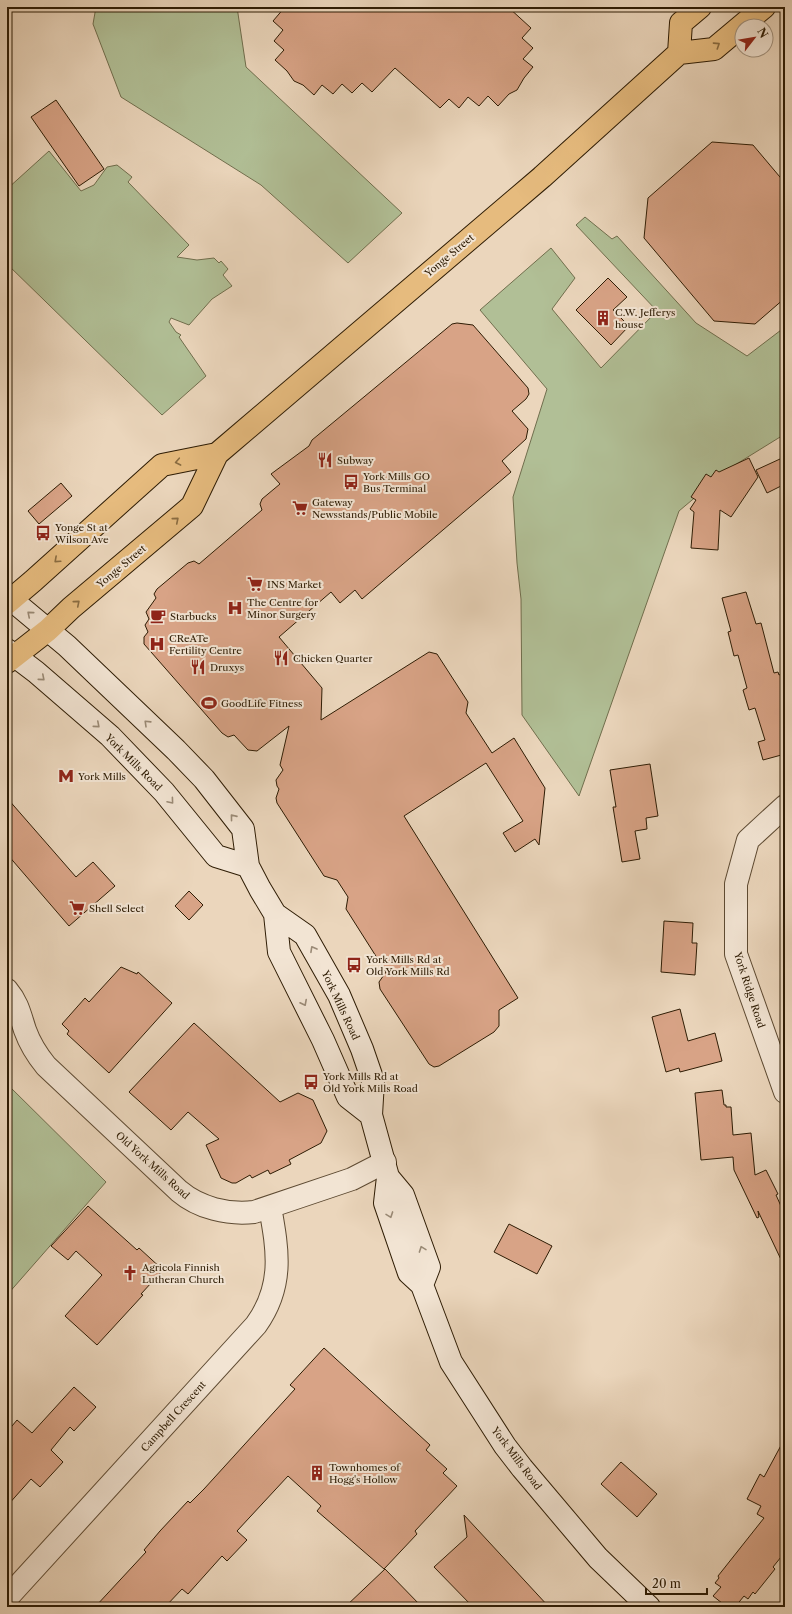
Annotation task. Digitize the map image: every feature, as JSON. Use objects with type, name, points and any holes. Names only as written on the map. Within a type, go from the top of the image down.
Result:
[{"type":"main road","points":[[700,7],[681,23],[679,53],[714,49],[764,7]]},
{"type":"main road","name":"Yonge Street","points":[[10,656],[48,630],[71,608],[192,506],[217,454],[542,177],[679,53]]},
{"type":"main road","name":"Yonge Street","points":[[8,599],[33,581],[162,465],[217,454]]},
{"type":"main road","name":"York Mills Road","points":[[8,599],[48,630],[176,750],[204,779],[243,829],[248,866],[275,914],[278,952],[323,1040],[348,1097],[371,1115]]},
{"type":"main road","name":"York Mills Road","points":[[10,656],[110,736],[164,792],[216,856],[248,866]]},
{"type":"main road","name":"York Ridge Road","points":[[785,806],[748,840],[736,884],[736,954],[785,1092]]},
{"type":"main road","name":"York Mills Road","points":[[275,914],[305,935],[339,995],[362,1050],[373,1081],[371,1115],[387,1170],[385,1203],[409,1272],[422,1285],[451,1362],[505,1446],[598,1558],[648,1607]]},
{"type":"main road","name":"Old York Mills Road","points":[[7,990],[19,1009],[25,1028],[36,1053],[46,1066],[61,1082],[186,1196],[206,1206],[233,1212],[254,1212],[387,1170]]},
{"type":"main road","name":"Campbell Crescent","points":[[7,1598],[256,1325],[265,1312],[272,1297],[276,1279],[276,1243],[270,1207]]},
{"type":"green space","points":[[96,7],[237,7],[246,67],[402,213],[348,263],[261,185],[121,97],[93,24]]},
{"type":"green space","points":[[49,151],[81,191],[94,185],[107,167],[117,165],[132,177],[128,182],[189,245],[177,257],[197,260],[214,258],[219,263],[221,261],[228,269],[223,275],[232,286],[212,299],[189,325],[171,318],[169,322],[176,332],[181,335],[179,337],[206,376],[162,415],[7,264],[7,189]]},
{"type":"green space","points":[[585,217],[612,239],[617,236],[696,323],[747,356],[785,327],[785,434],[730,468],[679,511],[579,796],[522,715],[521,599],[513,497],[547,389],[480,310],[551,248],[575,278],[552,309],[601,368],[657,311],[576,225]]},
{"type":"green space","points":[[7,1084],[106,1182],[7,1295]]},
{"type":"building","points":[[285,7],[508,7],[531,28],[522,38],[533,48],[523,59],[533,67],[517,90],[509,94],[498,106],[488,96],[479,106],[468,97],[459,108],[449,99],[440,108],[395,68],[372,92],[362,83],[352,93],[342,84],[333,94],[322,85],[314,95],[303,85],[294,81],[287,71],[275,60],[284,50],[274,41],[283,30],[273,21]]},
{"type":"building","points":[[56,100],[104,169],[79,186],[31,117]]},
{"type":"building","points":[[712,142],[753,145],[785,183],[785,298],[755,324],[714,321],[644,238],[648,198]]},
{"type":"building","name":"C.W. Jefferys house","points":[[608,278],[627,297],[613,310],[629,326],[611,345],[576,310]]},
{"type":"building","points":[[457,323],[473,325],[528,388],[529,394],[526,399],[512,411],[528,429],[526,439],[502,461],[511,472],[362,599],[355,590],[340,603],[331,592],[279,637],[322,688],[321,720],[429,652],[437,654],[468,702],[466,713],[492,753],[514,738],[545,788],[539,845],[535,839],[515,852],[503,833],[523,821],[486,763],[404,816],[518,998],[499,1010],[499,1026],[494,1032],[439,1066],[434,1067],[429,1064],[380,989],[379,982],[386,972],[346,909],[348,897],[337,880],[324,876],[277,803],[276,798],[279,789],[276,780],[283,770],[280,765],[289,726],[257,751],[248,750],[234,735],[228,737],[222,733],[144,644],[144,637],[148,632],[145,625],[149,619],[146,612],[156,598],[154,594],[157,589],[188,563],[194,561],[199,564],[262,510],[260,504],[262,499],[280,484],[271,474],[309,446],[312,440],[452,324]]},
{"type":"building","points":[[749,458],[758,477],[731,517],[720,510],[718,550],[691,548],[694,512],[690,509],[696,500],[691,497],[706,474],[711,477],[716,470],[719,472]]},
{"type":"building","points":[[780,459],[785,469],[785,484],[767,493],[756,470]]},
{"type":"building","points":[[61,483],[72,496],[39,524],[28,511]]},
{"type":"building","points":[[746,592],[756,624],[761,623],[774,673],[778,672],[779,675],[785,673],[785,754],[763,760],[758,742],[765,740],[755,708],[749,710],[743,690],[747,688],[738,655],[734,656],[728,632],[731,631],[722,598]]},
{"type":"building","points":[[650,764],[658,816],[646,818],[647,829],[635,831],[640,859],[622,862],[613,807],[616,807],[610,770]]},
{"type":"building","points":[[7,798],[76,877],[93,862],[115,886],[69,926],[7,854]]},
{"type":"building","points":[[189,891],[203,905],[189,920],[175,906]]},
{"type":"building","points":[[664,921],[693,923],[692,943],[697,943],[695,975],[661,972]]},
{"type":"building","points":[[121,967],[137,974],[138,972],[172,1003],[109,1073],[67,1034],[69,1031],[62,1024],[85,998],[89,1002]]},
{"type":"building","points":[[680,1009],[688,1041],[715,1033],[722,1061],[680,1072],[679,1068],[666,1072],[652,1017]]},
{"type":"building","points":[[194,1023],[280,1102],[298,1093],[313,1100],[327,1131],[321,1143],[289,1160],[291,1164],[270,1174],[268,1170],[252,1178],[250,1175],[236,1183],[232,1183],[221,1178],[206,1145],[219,1139],[188,1112],[171,1130],[129,1092]]},
{"type":"building","points":[[722,1090],[724,1105],[726,1105],[726,1107],[731,1107],[733,1135],[751,1133],[755,1175],[766,1170],[778,1194],[776,1195],[785,1215],[785,1268],[758,1211],[759,1217],[757,1218],[734,1170],[733,1157],[701,1160],[695,1093]]},
{"type":"building","name":"Agricola Finnish Lutheran Church","points":[[88,1206],[137,1250],[139,1248],[163,1270],[141,1294],[143,1295],[97,1345],[65,1316],[102,1275],[76,1251],[68,1260],[51,1246]]},
{"type":"building","points":[[509,1224],[552,1246],[537,1274],[494,1252]]},
{"type":"building","points":[[324,1348],[430,1445],[426,1450],[447,1469],[443,1473],[457,1486],[415,1531],[417,1534],[384,1569],[317,1511],[321,1506],[288,1476],[237,1531],[247,1540],[227,1561],[222,1556],[188,1594],[182,1589],[165,1607],[95,1607],[146,1552],[144,1550],[160,1531],[188,1501],[190,1503],[204,1489],[295,1389],[290,1385]]},
{"type":"building","points":[[74,1387],[96,1407],[74,1431],[70,1427],[51,1450],[63,1462],[40,1487],[31,1479],[7,1506],[7,1432],[17,1420],[32,1433]]},
{"type":"building","points":[[785,1438],[785,1552],[773,1567],[775,1569],[755,1594],[753,1592],[748,1599],[744,1596],[735,1607],[727,1607],[713,1596],[721,1587],[715,1583],[719,1578],[718,1576],[764,1518],[757,1514],[761,1506],[747,1499],[760,1474],[764,1477]]},
{"type":"building","points":[[621,1462],[657,1494],[637,1517],[601,1484]]},
{"type":"building","points":[[464,1515],[549,1607],[473,1607],[434,1567],[467,1537]]},
{"type":"building","points":[[385,1569],[422,1607],[345,1607]]},
{"type":"place","name":"C.W. Jefferys house","points":[[603,318]]},
{"type":"place","name":"Subway","points":[[325,460]]},
{"type":"place","name":"York Mills GO Bus Terminal","points":[[351,482]]},
{"type":"place","name":"Gateway Newsstands/Public Mobile","points":[[300,508]]},
{"type":"place","name":"Yonge St at Wilson Ave","points":[[43,533]]},
{"type":"place","name":"INS Market","points":[[255,584]]},
{"type":"place","name":"The Centre for Minor Surgery","points":[[235,608]]},
{"type":"place","name":"Starbucks","points":[[158,616]]},
{"type":"place","name":"CReATe Fertility Centre","points":[[157,644]]},
{"type":"place","name":"Chicken Quarter","points":[[281,658]]},
{"type":"place","name":"Druxys","points":[[198,667]]},
{"type":"place","name":"GoodLife Fitness","points":[[209,703]]},
{"type":"place","name":"York Mills","points":[[66,776]]},
{"type":"place","name":"Shell Select","points":[[77,908]]},
{"type":"place","name":"York Mills Rd at Old York Mills Rd","points":[[354,965]]},
{"type":"place","name":"York Mills Rd at Old York Mills Road","points":[[311,1082]]},
{"type":"place","name":"Agricola Finnish Lutheran Church","points":[[130,1273]]},
{"type":"place","name":"Townhomes of Hogg's Hollow","points":[[317,1473]]}]
